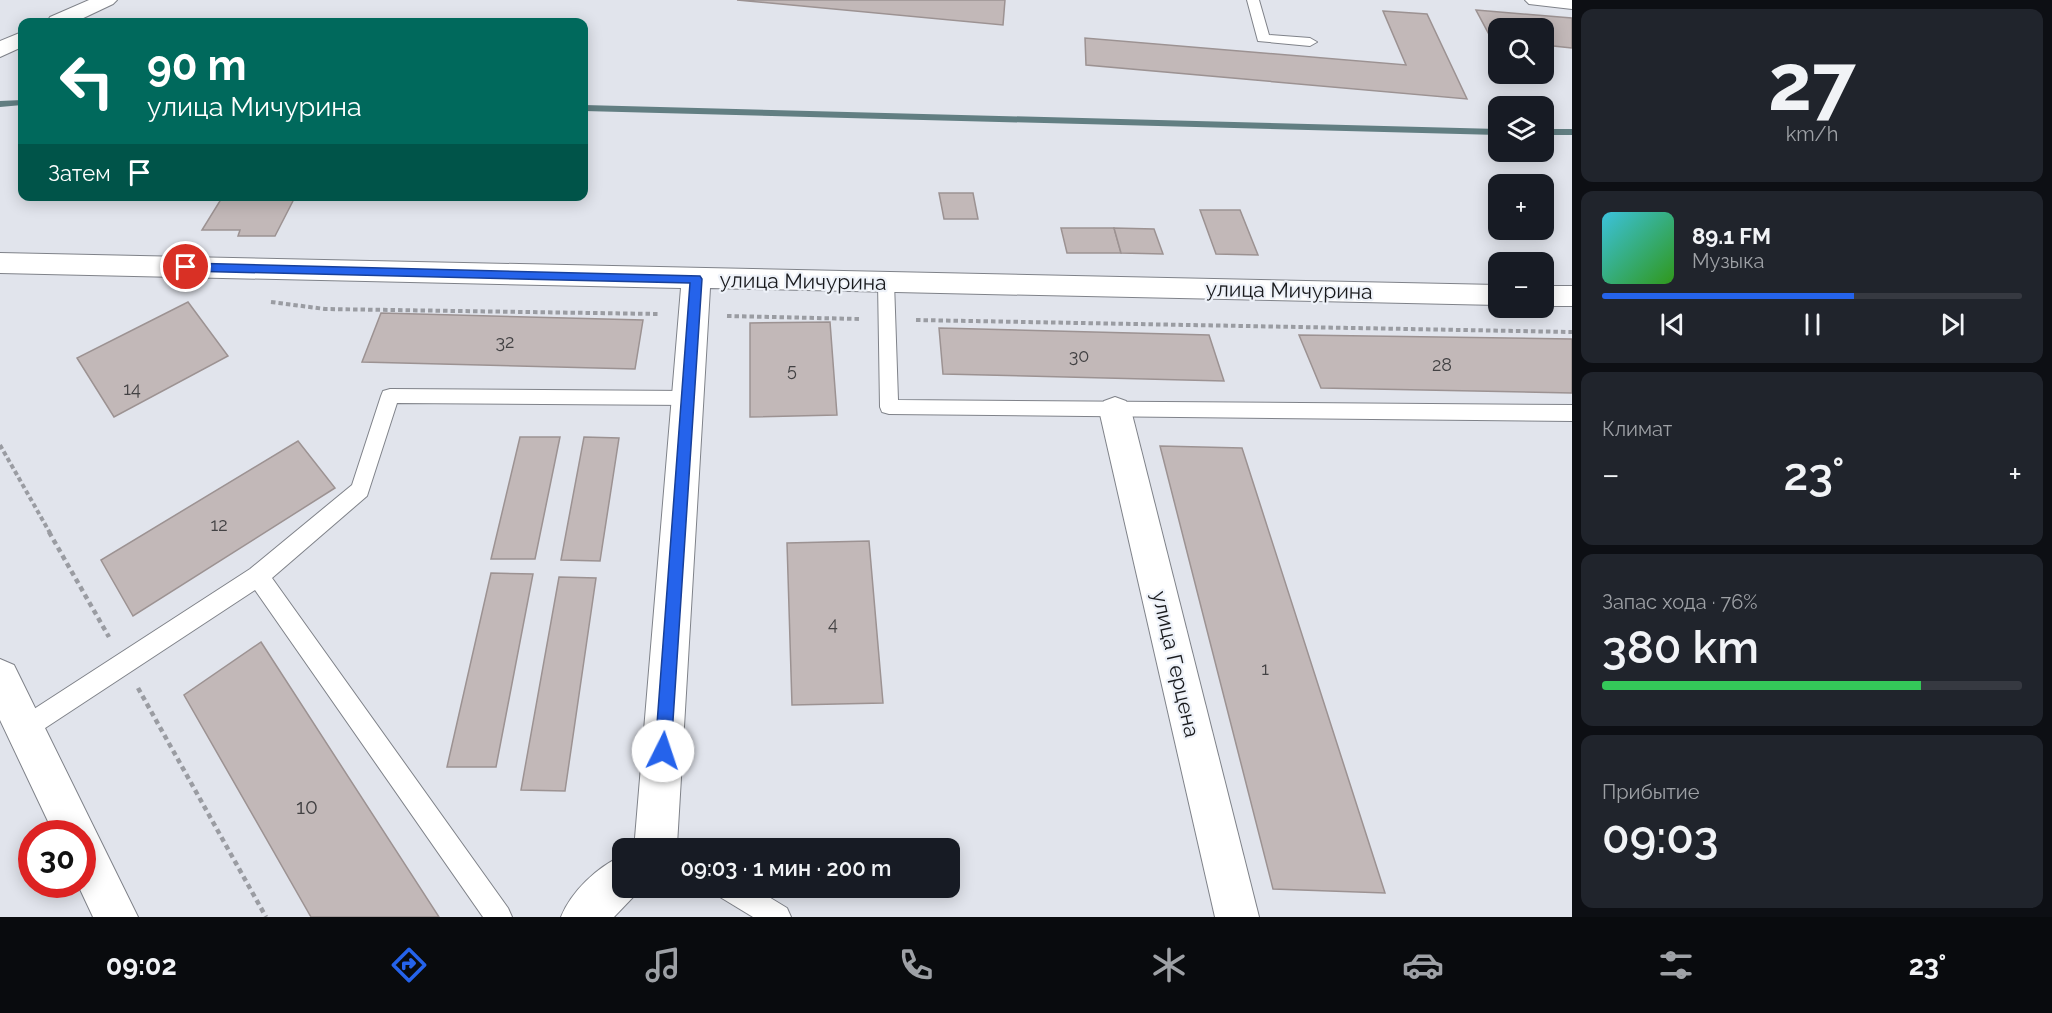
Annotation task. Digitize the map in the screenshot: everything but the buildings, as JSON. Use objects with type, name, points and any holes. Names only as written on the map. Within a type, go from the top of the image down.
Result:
[{"type":"street","points":[[1536,0],[1572,3]]},
{"type":"street","points":[[66,18],[101,1]]},
{"type":"street","points":[[0,50],[18,41]]},
{"type":"street","name":"улица Мичурина","points":[[0,263],[1488,295]]},
{"type":"street","points":[[658,838],[696,279]]},
{"type":"street","points":[[1554,296],[1572,296]]},
{"type":"street","name":"улица Герцена","points":[[1115,410],[1237,917]]},
{"type":"street","points":[[0,678],[69,820]]},
{"type":"street","points":[[96,876],[116,917]]},
{"type":"street","points":[[583,917],[612,888]]},
{"type":"lane","points":[[1253,0],[1263,38],[1310,42]]},
{"type":"lane","points":[[886,282],[889,407],[1572,413]]},
{"type":"lane","points":[[25,728],[258,576],[360,490],[390,396],[688,398]]},
{"type":"lane","points":[[258,576],[499,917]]},
{"type":"lane","points":[[746,898],[778,917]]},
{"type":"path","points":[[267,301],[325,309],[1572,332]]},
{"type":"waterway","points":[[0,104],[18,103]]},
{"type":"waterway","points":[[588,108],[1488,132]]},
{"type":"waterway","points":[[1554,132],[1572,132]]},
{"type":"route","points":[[186,267],[696,279],[663,751]]}]
